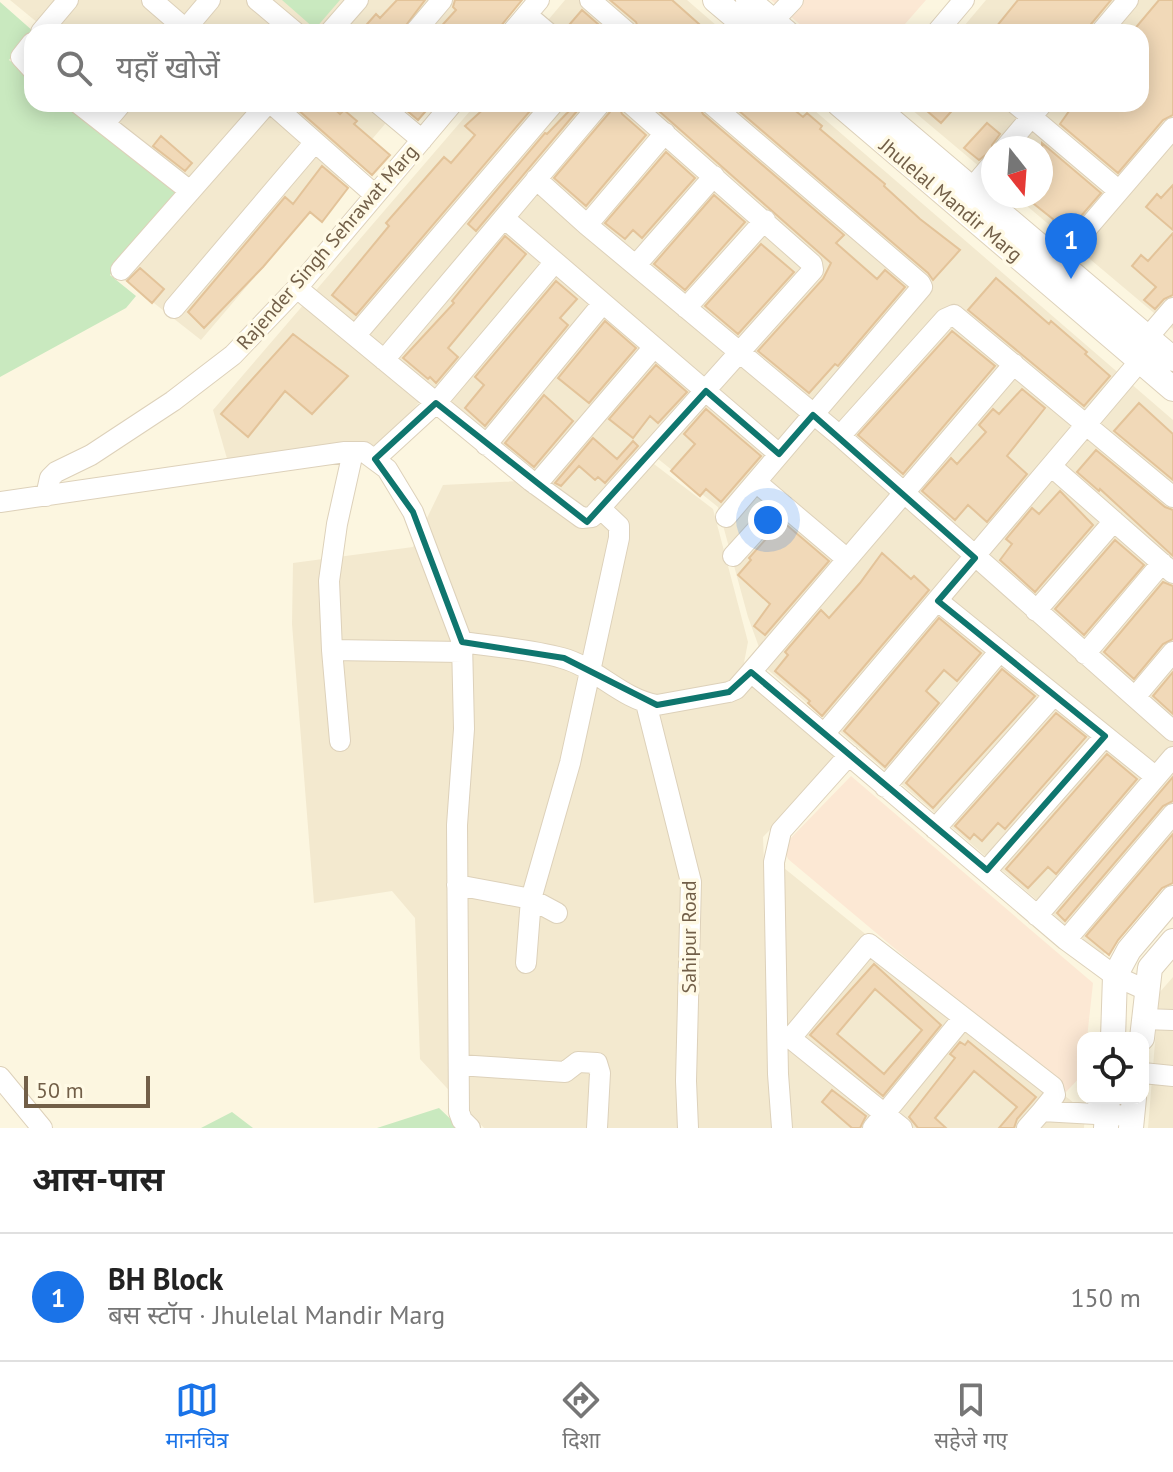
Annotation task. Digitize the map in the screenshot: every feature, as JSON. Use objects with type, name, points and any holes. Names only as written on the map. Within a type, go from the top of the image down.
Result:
[{"type":"street","points":[[48,24],[68,0]]},
{"type":"street","points":[[152,0],[178,24]]},
{"type":"street","points":[[191,24],[210,0]]},
{"type":"street","points":[[257,0],[286,24]]},
{"type":"street","points":[[337,24],[358,0]]},
{"type":"street","points":[[422,24],[442,0]]},
{"type":"street","points":[[590,0],[618,24]]},
{"type":"street","points":[[715,0],[763,24]]},
{"type":"street","points":[[748,0],[768,24]]},
{"type":"street","points":[[774,24],[793,0]]},
{"type":"street","points":[[944,24],[964,0]]},
{"type":"street","points":[[1108,24],[1128,0]]},
{"type":"street","points":[[519,24],[533,7]]},
{"type":"street","points":[[90,112],[190,191]]},
{"type":"street","points":[[105,123],[114,112]]},
{"type":"street","points":[[121,270],[262,112]]},
{"type":"street","points":[[279,112],[375,195]]},
{"type":"street","points":[[389,112],[422,140]]},
{"type":"street","name":"Rajender Singh Sehrawat Marg","points":[[46,496],[50,478],[56,472],[91,455],[173,401],[233,355],[297,288],[445,112]]},
{"type":"street","points":[[355,336],[546,112]]},
{"type":"street","points":[[384,360],[593,112]]},
{"type":"street","points":[[297,288],[536,485],[582,518],[592,517],[813,270],[812,264],[765,220],[640,112]]},
{"type":"street","points":[[720,112],[922,285],[922,291],[726,517]]},
{"type":"street","name":"Jhulelal Mandir Marg","points":[[873,112],[1051,270],[1154,350],[1173,389]]},
{"type":"street","name":"Jhulelal Mandir Marg","points":[[874,112],[971,189],[1051,270]]},
{"type":"street","points":[[1012,136],[1028,112]]},
{"type":"street","points":[[1034,112],[1119,191]]},
{"type":"street","points":[[1051,270],[1173,128]]},
{"type":"street","points":[[587,225],[665,133]]},
{"type":"street","points":[[174,308],[315,142]]},
{"type":"street","points":[[636,265],[714,176]]},
{"type":"street","points":[[971,189],[981,177]]},
{"type":"street","points":[[536,179],[840,436],[1173,731]]},
{"type":"street","points":[[504,218],[779,454]]},
{"type":"street","points":[[686,308],[765,220]]},
{"type":"street","points":[[375,459],[436,403],[554,263]]},
{"type":"street","points":[[486,445],[603,303]]},
{"type":"street","points":[[824,734],[1086,424],[1154,350],[1173,308]]},
{"type":"street","points":[[840,436],[949,316],[959,317],[1173,497]]},
{"type":"street","points":[[536,485],[654,347]]},
{"type":"street","points":[[332,650],[462,647],[564,658],[646,703],[669,704],[729,692],[736,689],[751,672],[1014,364]]},
{"type":"street","points":[[340,741],[329,581],[337,524],[353,452]]},
{"type":"street","points":[[0,502],[353,452],[364,452],[387,469],[413,512],[462,647],[464,729],[457,825],[459,1112],[470,1128]]},
{"type":"street","points":[[1051,466],[1168,568],[1085,654]]},
{"type":"street","points":[[756,482],[847,559]]},
{"type":"street","points":[[733,556],[781,503]]},
{"type":"street","points":[[526,963],[531,899],[570,763],[619,538],[619,526],[601,509]]},
{"type":"street","points":[[1036,611],[1114,521]]},
{"type":"street","points":[[938,601],[1156,777]]},
{"type":"street","points":[[885,787],[1000,651]]},
{"type":"street","points":[[1135,697],[1173,652]]},
{"type":"street","points":[[751,672],[1066,940],[1115,976],[1146,990]]},
{"type":"street","points":[[935,829],[1054,695]]},
{"type":"street","name":"Sahipur Road","points":[[646,703],[691,882],[686,1081],[688,1128]]},
{"type":"street","points":[[987,870],[1105,736]]},
{"type":"street","points":[[782,1128],[778,1074],[776,843],[781,831],[849,755]]},
{"type":"street","points":[[1037,916],[1173,757]]},
{"type":"street","points":[[1066,940],[1173,814]]},
{"type":"street","points":[[457,885],[531,899],[557,913]]},
{"type":"street","points":[[1113,1032],[1115,976],[1129,950],[1173,898]]},
{"type":"street","points":[[1173,941],[1150,968],[1143,1028],[1173,1020]]},
{"type":"street","points":[[902,1128],[879,1121],[796,1044],[794,1034],[869,944],[1053,1087],[1055,1095],[1027,1128]]},
{"type":"street","points":[[879,1121],[963,1018]]},
{"type":"street","points":[[459,1065],[565,1072],[578,1062],[597,1063],[600,1073],[597,1128]]},
{"type":"street","points":[[1149,1074],[1173,1076]]},
{"type":"street","points":[[0,1077],[42,1128]]},
{"type":"street","points":[[1042,1111],[1120,1113]]},
{"type":"highlighted area","points":[[706,391],[779,454],[813,415],[975,558],[938,601],[1105,736],[987,870],[751,672],[729,692],[657,705],[564,658],[462,642],[413,512],[375,459],[436,403],[587,522]]},
{"type":"shaded area","points":[[10,0],[490,0],[470,24],[39,24]]},
{"type":"shaded area","points":[[565,0],[687,0],[715,24],[545,24]]},
{"type":"shaded area","points":[[771,0],[926,0],[905,24],[800,24]]},
{"type":"shaded area","points":[[986,0],[1173,0],[1173,329],[1029,208],[1053,208],[1053,136],[981,136],[981,168],[915,112],[1149,112],[1149,24],[966,24]]},
{"type":"shaded area","points":[[80,112],[395,112],[201,340],[108,267]]},
{"type":"shaded area","points":[[469,112],[816,112],[1173,420],[1173,875],[1102,956],[767,669],[748,617],[718,507],[647,450],[587,516],[433,387],[382,444],[230,469],[213,410]]},
{"type":"shaded area","points":[[650,461],[713,509],[748,642],[742,673],[841,757],[763,837],[776,1128],[484,1128],[420,1059],[415,918],[392,891],[314,903],[292,624],[293,563],[413,547],[443,485],[520,481],[589,528]]},
{"type":"shaded area","points":[[851,776],[1093,983],[1088,1032],[1077,1032],[1077,1080],[1066,1092],[788,859],[783,846]]},
{"type":"shaded area","points":[[784,868],[1085,1112],[1084,1128],[790,1128],[787,1104]]},
{"type":"shaded area","points":[[1173,977],[1173,1128],[1148,1128],[1159,993]]},
{"type":"green space","points":[[282,0],[340,0],[319,24],[309,24]]},
{"type":"green space","points":[[0,2],[25,24],[24,43],[9,60],[24,72],[24,112],[76,112],[180,191],[110,275],[136,296],[126,308],[0,377]]},
{"type":"green space","points":[[439,1108],[460,1128],[377,1128]]},
{"type":"green space","points":[[232,1112],[253,1128],[201,1128]]},
{"type":"building","points":[[397,0],[425,0],[407,24],[367,24],[376,14],[380,18]]},
{"type":"building","points":[[455,0],[522,0],[502,24],[443,24],[456,10],[453,7]]},
{"type":"building","points":[[610,0],[672,0],[699,24],[637,24]]},
{"type":"building","points":[[1018,0],[1111,0],[1091,24],[998,24]]},
{"type":"building","points":[[1159,0],[1173,0],[1173,115],[1163,120],[1118,173],[1060,124],[1068,112],[1149,112],[1149,24],[1139,24]]},
{"type":"building","points":[[582,10],[598,24],[570,24]]},
{"type":"building","points":[[301,112],[346,112],[357,121],[354,124],[390,155],[372,175]]},
{"type":"building","points":[[408,112],[425,112],[418,120]]},
{"type":"building","points":[[480,112],[529,112],[356,315],[332,295],[389,226],[386,223],[444,157],[451,163],[475,135],[465,126]]},
{"type":"building","points":[[568,112],[576,112],[476,231],[468,224]]},
{"type":"building","points":[[610,112],[621,112],[646,135],[586,206],[554,178]]},
{"type":"building","points":[[660,112],[702,112],[844,235],[836,243],[877,279],[885,270],[905,287],[838,366],[835,364],[809,393],[758,351],[823,279],[831,263]]},
{"type":"building","points":[[740,112],[797,112],[803,117],[807,113],[822,126],[820,129],[885,184],[920,219],[960,250],[933,280]]},
{"type":"building","points":[[928,112],[951,112],[941,123]]},
{"type":"building","points":[[987,123],[1000,134],[981,136],[979,160],[964,148]]},
{"type":"building","points":[[161,136],[192,163],[185,171],[153,146]]},
{"type":"building","points":[[666,152],[695,178],[642,238],[633,230],[625,239],[605,223]]},
{"type":"building","points":[[1053,152],[1101,193],[1068,231],[1039,208],[1053,208]]},
{"type":"building","points":[[322,166],[348,188],[322,222],[310,212],[263,267],[204,328],[188,312],[285,197],[293,204]]},
{"type":"building","points":[[1173,185],[1173,230],[1146,207],[1157,194],[1161,198]]},
{"type":"building","points":[[714,195],[745,222],[685,290],[654,264]]},
{"type":"building","points":[[1173,233],[1173,295],[1155,309],[1144,300],[1156,287],[1132,266],[1141,255],[1148,261]]},
{"type":"building","points":[[505,236],[526,254],[448,348],[458,357],[436,383],[430,377],[428,379],[403,358],[454,303],[452,301]]},
{"type":"building","points":[[761,244],[794,272],[738,334],[705,306]]},
{"type":"building","points":[[140,268],[164,289],[152,303],[127,281]]},
{"type":"building","points":[[996,278],[1049,324],[1051,321],[1110,376],[1084,406],[968,310]]},
{"type":"building","points":[[556,281],[577,299],[560,318],[568,325],[485,426],[465,408],[484,385],[475,377]]},
{"type":"building","points":[[605,321],[636,348],[589,403],[558,378]]},
{"type":"building","points":[[952,331],[995,366],[903,474],[858,435]]},
{"type":"building","points":[[293,334],[348,376],[312,414],[285,391],[248,437],[221,414]]},
{"type":"building","points":[[656,365],[687,392],[658,423],[650,416],[633,438],[609,419]]},
{"type":"building","points":[[1022,389],[1045,408],[1007,456],[1027,474],[987,522],[968,505],[955,520],[922,491],[951,458],[957,464],[986,432],[979,425],[993,409],[999,414]]},
{"type":"building","points":[[544,395],[573,421],[534,467],[505,443]]},
{"type":"building","points":[[1139,403],[1173,434],[1173,480],[1114,431]]},
{"type":"building","points":[[706,409],[761,456],[721,502],[706,489],[700,496],[671,471],[695,444],[684,434]]},
{"type":"building","points":[[593,438],[617,459],[633,441],[638,446],[605,483],[598,477],[595,480],[579,466],[561,486],[555,483]]},
{"type":"building","points":[[1096,450],[1165,507],[1173,510],[1173,556],[1077,472]]},
{"type":"building","points":[[1060,491],[1093,525],[1035,592],[1000,560],[1012,544],[1006,539],[1032,508],[1039,514]]},
{"type":"building","points":[[782,521],[829,561],[765,635],[754,626],[770,604],[738,575]]},
{"type":"building","points":[[1115,540],[1144,565],[1084,635],[1055,609]]},
{"type":"building","points":[[882,553],[911,579],[914,576],[929,590],[822,716],[808,703],[810,701],[775,671],[788,655],[785,652],[821,610],[829,618]]},
{"type":"building","points":[[1163,582],[1173,586],[1173,639],[1163,644],[1134,679],[1104,652]]},
{"type":"building","points":[[939,618],[981,653],[957,681],[944,670],[926,691],[939,703],[885,767],[844,731]]},
{"type":"building","points":[[1002,669],[1035,696],[933,808],[906,783]]},
{"type":"building","points":[[1173,672],[1173,714],[1153,696]]},
{"type":"building","points":[[1056,713],[1086,737],[1005,829],[998,823],[982,841],[974,834],[970,839],[955,826]]},
{"type":"building","points":[[1107,754],[1137,779],[1056,874],[1048,867],[1028,888],[1006,869]]},
{"type":"building","points":[[1173,777],[1173,801],[1163,806],[1065,921],[1057,913]]},
{"type":"building","points":[[1173,834],[1173,883],[1162,888],[1109,955],[1086,936]]},
{"type":"building","points":[[874,964],[941,1025],[883,1096],[810,1035]],"holes":[[[875,989],[922,1030],[884,1074],[837,1034]]]},
{"type":"building","points":[[968,1041],[1036,1097],[1017,1119],[1014,1128],[999,1128],[1017,1107],[974,1071],[935,1118],[946,1128],[918,1128],[909,1117],[955,1058],[950,1054],[960,1042],[965,1045]]},
{"type":"building","points":[[832,1090],[866,1116],[860,1128],[852,1128],[822,1102]]},
{"type":"place","name":"BH Block","points":[[1071,279]]}]
